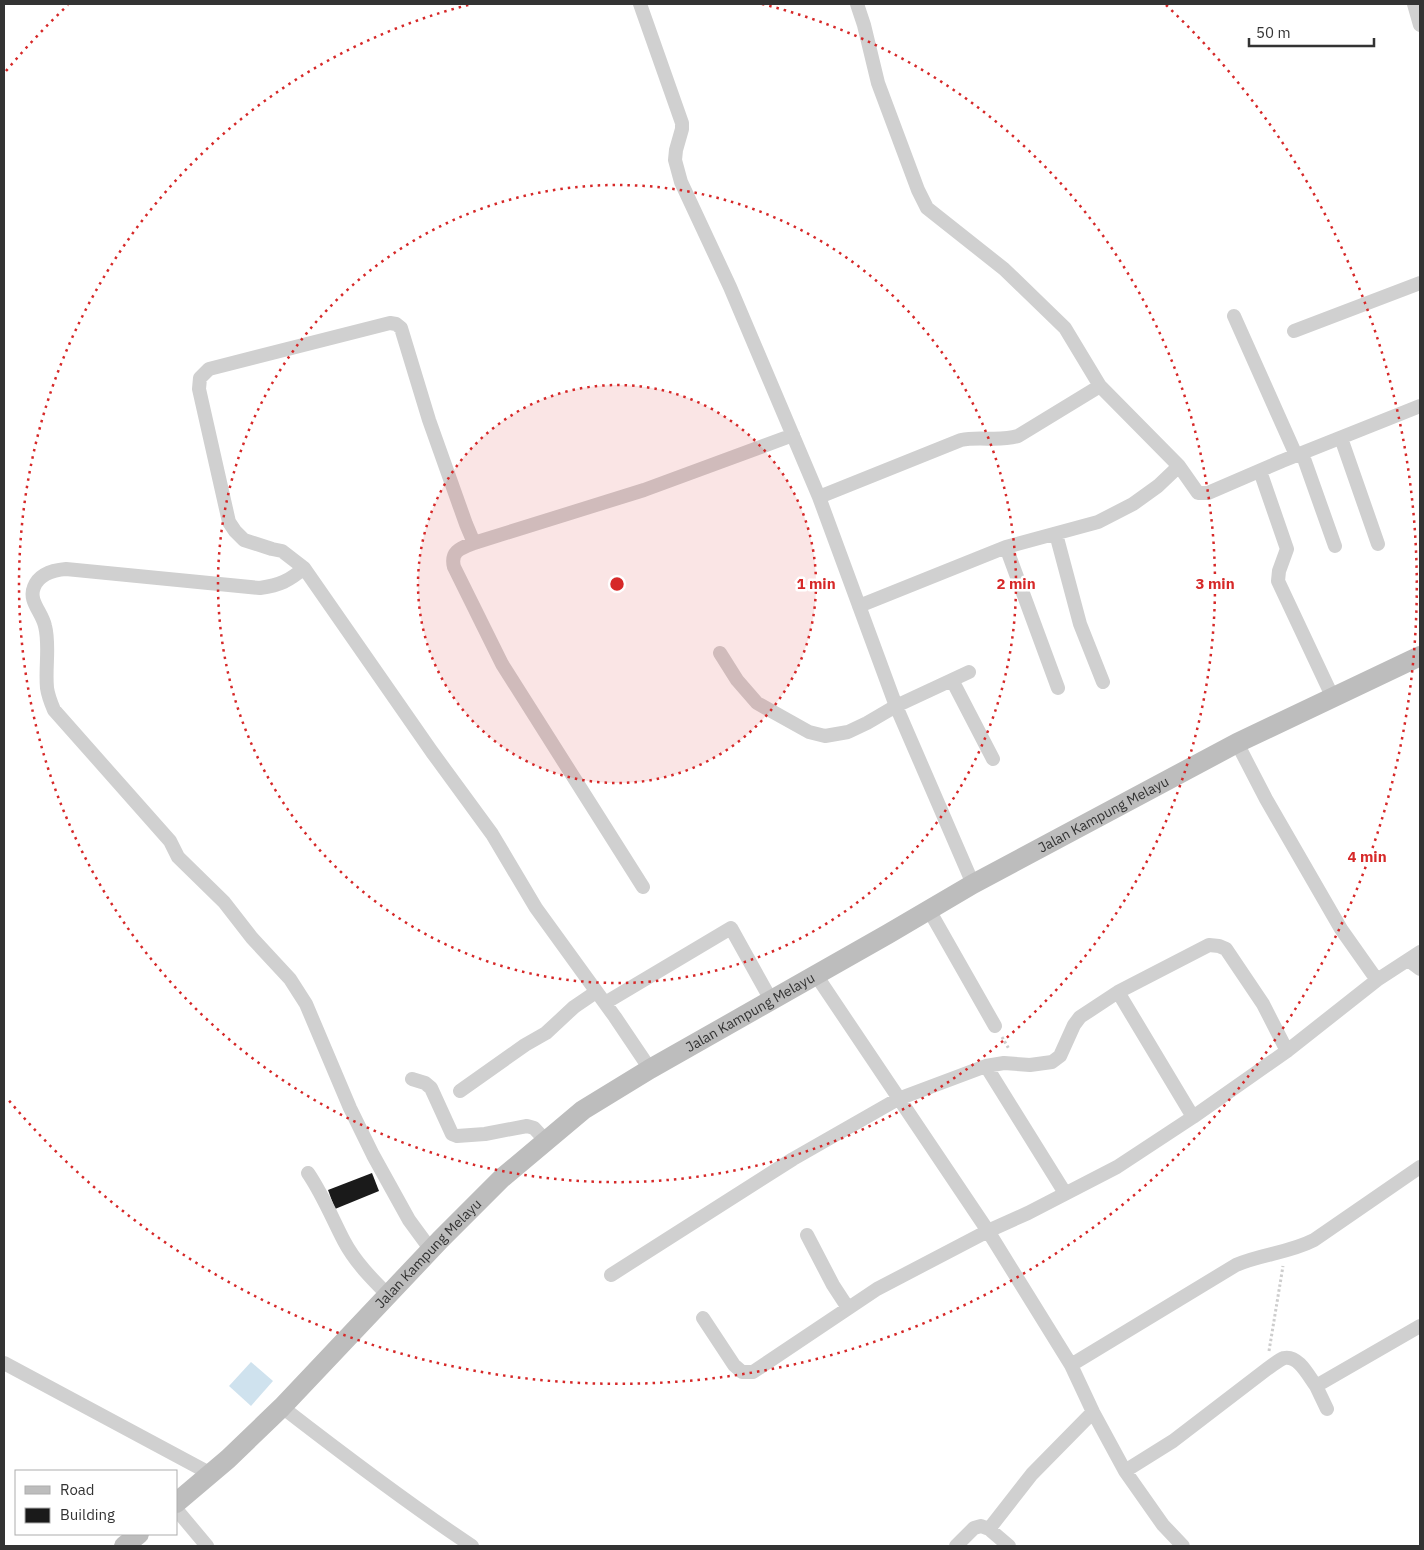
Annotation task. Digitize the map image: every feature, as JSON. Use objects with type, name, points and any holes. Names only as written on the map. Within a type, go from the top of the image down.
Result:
[{"type":"main road","name":"Jalan Kampung Melayu","points":[[178,1501],[211,1474],[282,1407],[510,1170],[584,1110],[650,1069],[973,884],[1236,743],[1420,656]]},
{"type":"main road","points":[[124,1546],[138,1535]]},
{"type":"street","points":[[640,4],[682,123],[675,160],[681,182],[730,287],[820,496],[896,706],[973,884]]},
{"type":"street","points":[[857,4],[878,83],[918,190],[927,208],[1004,268],[1065,328],[1100,386],[1179,466],[1198,493],[1208,493],[1299,454],[1420,406]]},
{"type":"street","points":[[1414,4],[1420,25]]},
{"type":"street","points":[[1294,331],[1420,283]]},
{"type":"street","points":[[1234,316],[1299,454],[1335,546]]},
{"type":"street","points":[[474,543],[429,420],[401,328],[396,324],[390,323],[209,369],[200,378],[199,389],[229,522],[244,540],[282,551],[304,568],[432,752],[492,834],[536,908],[650,1069]]},
{"type":"street","points":[[820,496],[961,440],[968,438],[1011,438],[1018,436],[1100,386]]},
{"type":"street","points":[[643,887],[502,664],[454,567],[452,561],[454,554],[474,543],[644,490],[793,434]]},
{"type":"street","points":[[1341,438],[1378,544]]},
{"type":"street","points":[[859,606],[1006,547],[1098,522],[1133,504],[1158,486],[1179,466]]},
{"type":"street","points":[[1260,471],[1287,549],[1278,571],[1278,580],[1333,698]]},
{"type":"street","points":[[1056,534],[1080,624],[1103,682]]},
{"type":"street","points":[[1006,547],[1058,688]]},
{"type":"street","points":[[304,568],[293,577],[276,586],[260,588],[66,569],[53,570],[39,579],[33,588],[32,600],[42,617],[47,634],[47,689],[54,710],[170,841],[178,857],[224,902],[252,938],[290,979],[306,1004],[350,1108],[389,1185],[409,1220],[431,1250]]},
{"type":"street","points":[[720,653],[738,680],[757,703],[809,732],[825,736],[848,732],[896,706],[969,672]]},
{"type":"street","points":[[952,680],[993,759]]},
{"type":"street","points":[[1236,743],[1341,929],[1377,980]]},
{"type":"street","points":[[929,910],[995,1026]]},
{"type":"street","points":[[460,1091],[525,1045],[546,1033],[574,1007],[600,997],[731,928],[771,1000]]},
{"type":"street","points":[[611,1275],[793,1159],[898,1099],[986,1066],[1004,1063],[1030,1064],[1052,1062],[1060,1056],[1074,1025],[1080,1017],[1118,992],[1210,945],[1226,949],[1263,1004],[1287,1052]]},
{"type":"street","points":[[703,1318],[734,1365],[742,1372],[753,1372],[877,1289],[1117,1167],[1287,1052],[1377,980],[1420,952]]},
{"type":"street","points":[[1408,960],[1420,969]]},
{"type":"street","points":[[816,975],[988,1231],[1071,1365],[1093,1412],[1125,1471],[1163,1525],[1183,1546]]},
{"type":"street","points":[[1118,992],[1193,1117]]},
{"type":"street","points":[[986,1066],[1065,1193]]},
{"type":"street","points":[[412,1079],[425,1083],[431,1088],[452,1134],[457,1136],[485,1134],[527,1126],[534,1128],[546,1141]]},
{"type":"street","points":[[1071,1365],[1230,1268],[1247,1260],[1284,1251],[1314,1240],[1420,1167]]},
{"type":"street","points":[[308,1172],[321,1193],[344,1242],[362,1268],[388,1295]]},
{"type":"street","points":[[807,1235],[833,1285],[848,1308]]},
{"type":"street","points":[[1316,1386],[1334,1378],[1420,1326]]},
{"type":"street","points":[[1125,1471],[1173,1441],[1283,1358],[1291,1358],[1300,1364],[1316,1386],[1327,1409]]},
{"type":"street","points":[[4,1363],[211,1474]]},
{"type":"street","points":[[282,1407],[351,1461],[472,1546]]},
{"type":"street","points":[[990,1529],[1032,1474],[1093,1412]]},
{"type":"street","points":[[178,1511],[207,1546]]},
{"type":"street","points":[[956,1546],[974,1528],[981,1526],[990,1529],[1009,1546]]},
{"type":"path","points":[[995,1026],[1017,1064]]},
{"type":"path","points":[[1267,1369],[1284,1251]]},
{"type":"water","points":[[251,1362],[273,1381],[251,1406],[229,1386]]},
{"type":"building","points":[[372,1173],[379,1191],[335,1209],[328,1190]]}]
